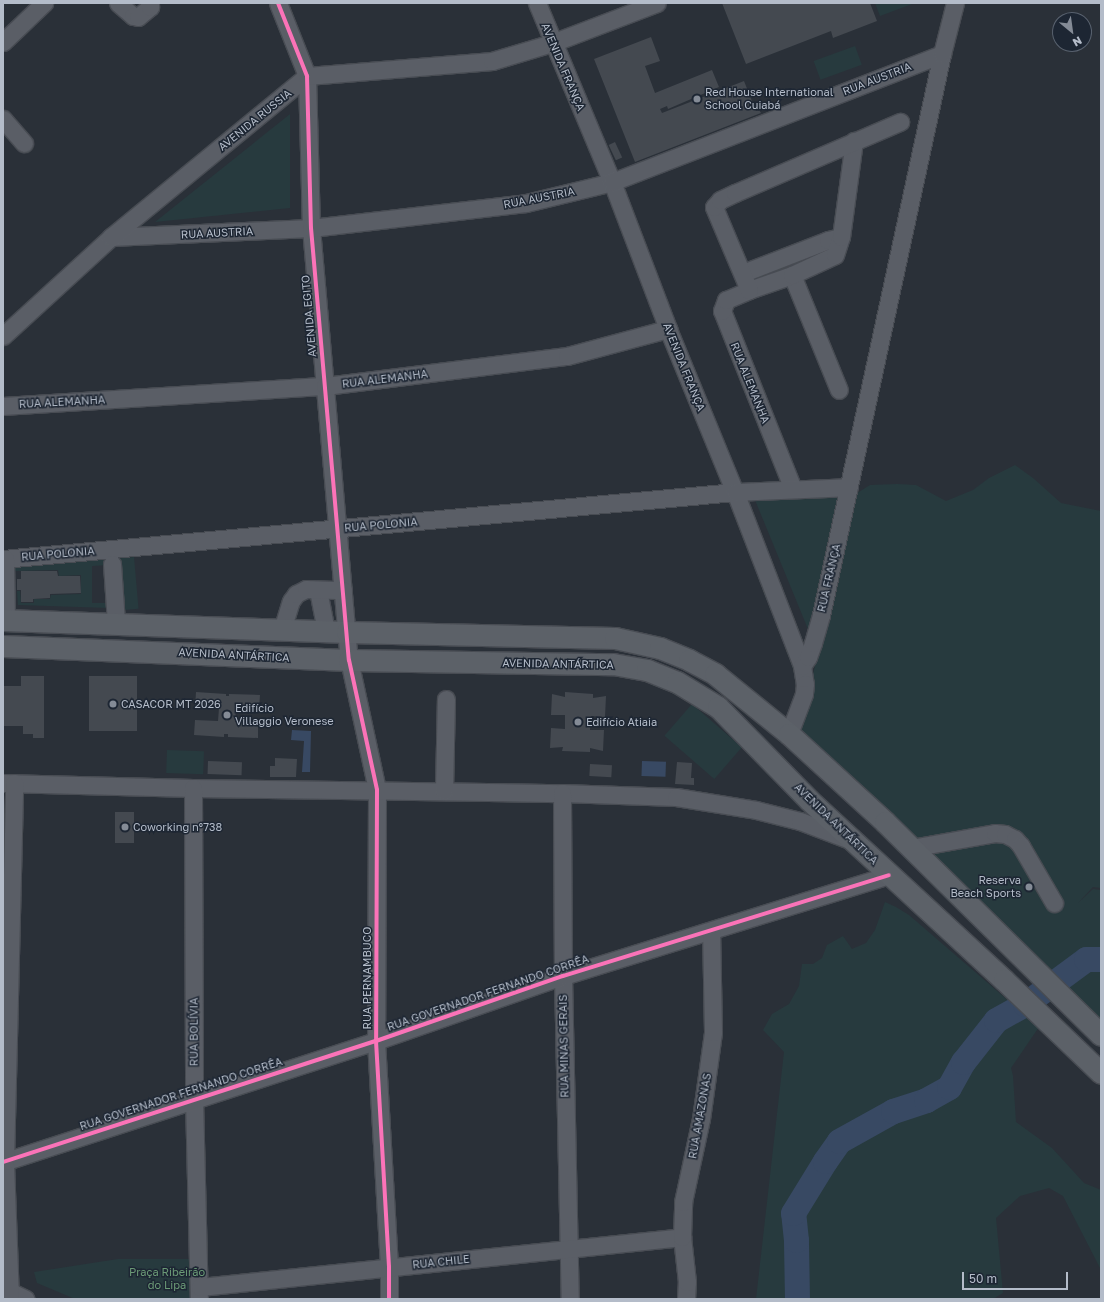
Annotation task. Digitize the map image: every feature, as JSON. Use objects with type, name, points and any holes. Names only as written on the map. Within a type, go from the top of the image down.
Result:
[{"type":"main road","points":[[5,620],[347,632],[607,638],[623,640],[667,651],[689,660],[715,674],[789,734],[911,848],[1101,1035]]},
{"type":"main road","points":[[51,647],[53,621]]},
{"type":"main road","name":"AVENIDA ANTÁRTICA","points":[[3,646],[349,660],[612,664],[647,670],[677,682],[718,706],[809,800],[1004,980],[1101,1073]]},
{"type":"main road","points":[[772,761],[789,734]]},
{"type":"street","points":[[3,42],[44,3]]},
{"type":"street","points":[[118,3],[133,16],[138,17],[150,7],[150,3]]},
{"type":"street","name":"AVENIDA EGITO","points":[[278,3],[307,76],[311,228],[349,660]]},
{"type":"street","name":"AVENIDA FRANÇA","points":[[537,3],[552,43],[612,182],[668,329],[735,492],[802,666],[805,684],[804,694],[789,734]]},
{"type":"street","points":[[307,76],[492,61],[552,43],[657,3]]},
{"type":"street","name":"RUA FRANÇA","points":[[802,666],[814,643],[942,54],[955,3]]},
{"type":"street","name":"RUA AUSTRIA","points":[[111,237],[311,228],[526,203],[612,182],[942,54]]},
{"type":"street","name":"AVENIDA RUSSIA","points":[[3,336],[111,237],[307,76]]},
{"type":"street","points":[[3,119],[24,143]]},
{"type":"street","points":[[749,290],[714,208],[720,200],[900,122]]},
{"type":"street","name":"RUA ALEMANHA","points":[[793,489],[722,311],[726,300],[749,290],[792,275],[835,255],[841,237],[854,141]]},
{"type":"street","points":[[743,273],[828,240],[841,237]]},
{"type":"street","points":[[792,275],[839,390]]},
{"type":"street","name":"RUA ALEMANHA","points":[[3,406],[325,386],[567,356],[668,329]]},
{"type":"street","points":[[735,492],[849,487]]},
{"type":"street","name":"RUA POLONIA","points":[[4,559],[735,492]]},
{"type":"street","points":[[4,559],[5,620]]},
{"type":"street","points":[[112,564],[116,623]]},
{"type":"street","points":[[282,630],[291,601],[296,594],[306,589],[343,590]]},
{"type":"street","points":[[318,590],[326,631]]},
{"type":"street","name":"RUA PERNAMBUCO","points":[[349,660],[377,790],[376,1041],[389,1267],[389,1299]]},
{"type":"street","points":[[444,791],[446,699]]},
{"type":"street","points":[[26,1299],[8,1293],[4,1162],[9,783],[194,788],[562,793],[676,797],[756,810],[800,821],[858,844]]},
{"type":"street","name":"RUA BOLÍVIA","points":[[194,788],[194,1099],[199,1293]]},
{"type":"street","name":"RUA MINAS GERAIS","points":[[562,793],[563,976],[570,1299]]},
{"type":"street","points":[[911,848],[995,833],[1005,834],[1015,839],[1021,846],[1054,903]]},
{"type":"street","name":"RUA GOVERNADOR FERNANDO CORRÊA","points":[[4,1162],[376,1041],[563,976],[889,875]]},
{"type":"street","name":"RUA AMAZONAS","points":[[686,1299],[687,1282],[682,1237],[683,1202],[701,1119],[713,1032],[711,931]]},
{"type":"street","name":"RUA CHILE","points":[[199,1293],[389,1267],[569,1250],[682,1237]]},
{"type":"green space","points":[[875,3],[912,3],[912,4],[880,16]]},
{"type":"green space","points":[[855,46],[862,65],[820,80],[814,61]]},
{"type":"green space","points":[[290,114],[290,208],[155,222]]},
{"type":"green space","points":[[1015,465],[1033,478],[1061,503],[1101,511],[1101,888],[1093,887],[1078,903],[1093,889],[1101,890],[1101,1023],[1029,953],[908,829],[800,731],[854,495],[870,485],[916,485],[946,501],[973,490],[989,478]]},
{"type":"green space","points":[[839,493],[810,634],[755,500],[760,495]]},
{"type":"green space","points":[[134,557],[139,609],[122,610],[117,558]]},
{"type":"green space","points":[[108,558],[109,565],[92,566],[92,603],[109,603],[109,608],[18,605],[17,591],[20,591],[21,603],[34,603],[34,599],[50,599],[51,595],[81,594],[81,575],[59,576],[58,570],[14,571],[14,564]]},
{"type":"green space","points":[[692,704],[742,747],[714,779],[664,736]]},
{"type":"green space","points":[[167,750],[204,751],[203,774],[166,773]]},
{"type":"green space","points":[[885,902],[909,915],[1039,1027],[1011,1068],[1013,1076],[1016,1122],[1052,1148],[1084,1183],[1101,1190],[1101,1270],[1063,1196],[1049,1188],[1020,1196],[996,1218],[1003,1293],[993,1299],[756,1299],[784,1052],[763,1030],[772,1014],[789,1004],[799,986],[802,964],[813,964],[822,958],[827,945],[843,936],[852,949],[866,943],[875,930]]},
{"type":"green space","name":"Praça Ribeirão do Lipa","points":[[118,1259],[191,1259],[192,1299],[75,1299],[37,1283],[34,1272]]},
{"type":"water","points":[[292,730],[311,731],[310,772],[302,772],[304,741],[291,740]]},
{"type":"water","points":[[642,761],[666,762],[665,777],[641,776]]},
{"type":"building","points":[[722,3],[870,3],[877,21],[833,38],[831,31],[746,64]]},
{"type":"building","points":[[651,37],[660,61],[645,66],[655,93],[712,70],[719,87],[668,109],[667,106],[660,109],[662,113],[744,81],[756,111],[759,110],[761,113],[635,162],[594,59]]},
{"type":"building","points":[[615,142],[622,157],[616,160],[609,145]]},
{"type":"building","points":[[21,571],[57,571],[58,576],[80,576],[81,593],[50,594],[50,598],[33,599],[33,602],[21,602],[21,590],[17,590],[17,579],[21,579]]},
{"type":"building","points":[[21,676],[44,676],[44,738],[33,738],[33,734],[23,734],[23,726],[3,726],[3,686],[21,686]]},
{"type":"building","name":"CASACOR MT 2026","points":[[89,676],[137,676],[137,731],[89,731]]},
{"type":"building","name":"Edifício Villaggio Veronese","points":[[196,692],[226,694],[226,696],[229,696],[229,694],[260,695],[259,710],[236,709],[235,722],[258,723],[258,738],[228,737],[228,734],[224,734],[224,737],[194,735],[195,720],[218,721],[219,708],[195,707]]},
{"type":"building","name":"Edifício Atiaia","points":[[565,692],[593,694],[593,698],[606,696],[605,717],[591,716],[590,730],[604,730],[603,751],[590,748],[590,752],[562,751],[563,747],[550,748],[551,728],[565,729],[565,715],[551,715],[552,694],[565,697]]},
{"type":"building","points":[[275,758],[297,759],[296,777],[270,777],[270,766],[275,766]]},
{"type":"building","points":[[208,761],[242,762],[242,775],[208,774]]},
{"type":"building","points":[[677,762],[692,763],[691,778],[694,778],[694,785],[675,784]]},
{"type":"building","points":[[590,764],[612,765],[611,777],[589,776]]},
{"type":"building","name":"Coworking n°738","points":[[115,812],[134,812],[134,843],[115,843]]},
{"type":"waterway","points":[[797,1299],[796,1240],[793,1213],[839,1141],[893,1111],[926,1100],[949,1087],[963,1062],[996,1020],[1025,1004],[1086,959],[1101,959]]},
{"type":"cycle path","points":[[278,3],[307,76],[311,228],[349,660],[377,790],[376,1041],[389,1267],[389,1299]]},
{"type":"cycle path","points":[[3,1162],[376,1041],[563,976],[889,875]]},
{"type":"place","name":"Red House International School Cuiabá","points":[[697,99]]},
{"type":"place","name":"CASACOR MT 2026","points":[[113,704]]},
{"type":"place","name":"Edifício Villaggio Veronese","points":[[227,715]]},
{"type":"place","name":"Edifício Atiaia","points":[[578,722]]},
{"type":"place","name":"Coworking n°738","points":[[125,827]]},
{"type":"place","name":"Reserva Beach Sports","points":[[1029,887]]}]
